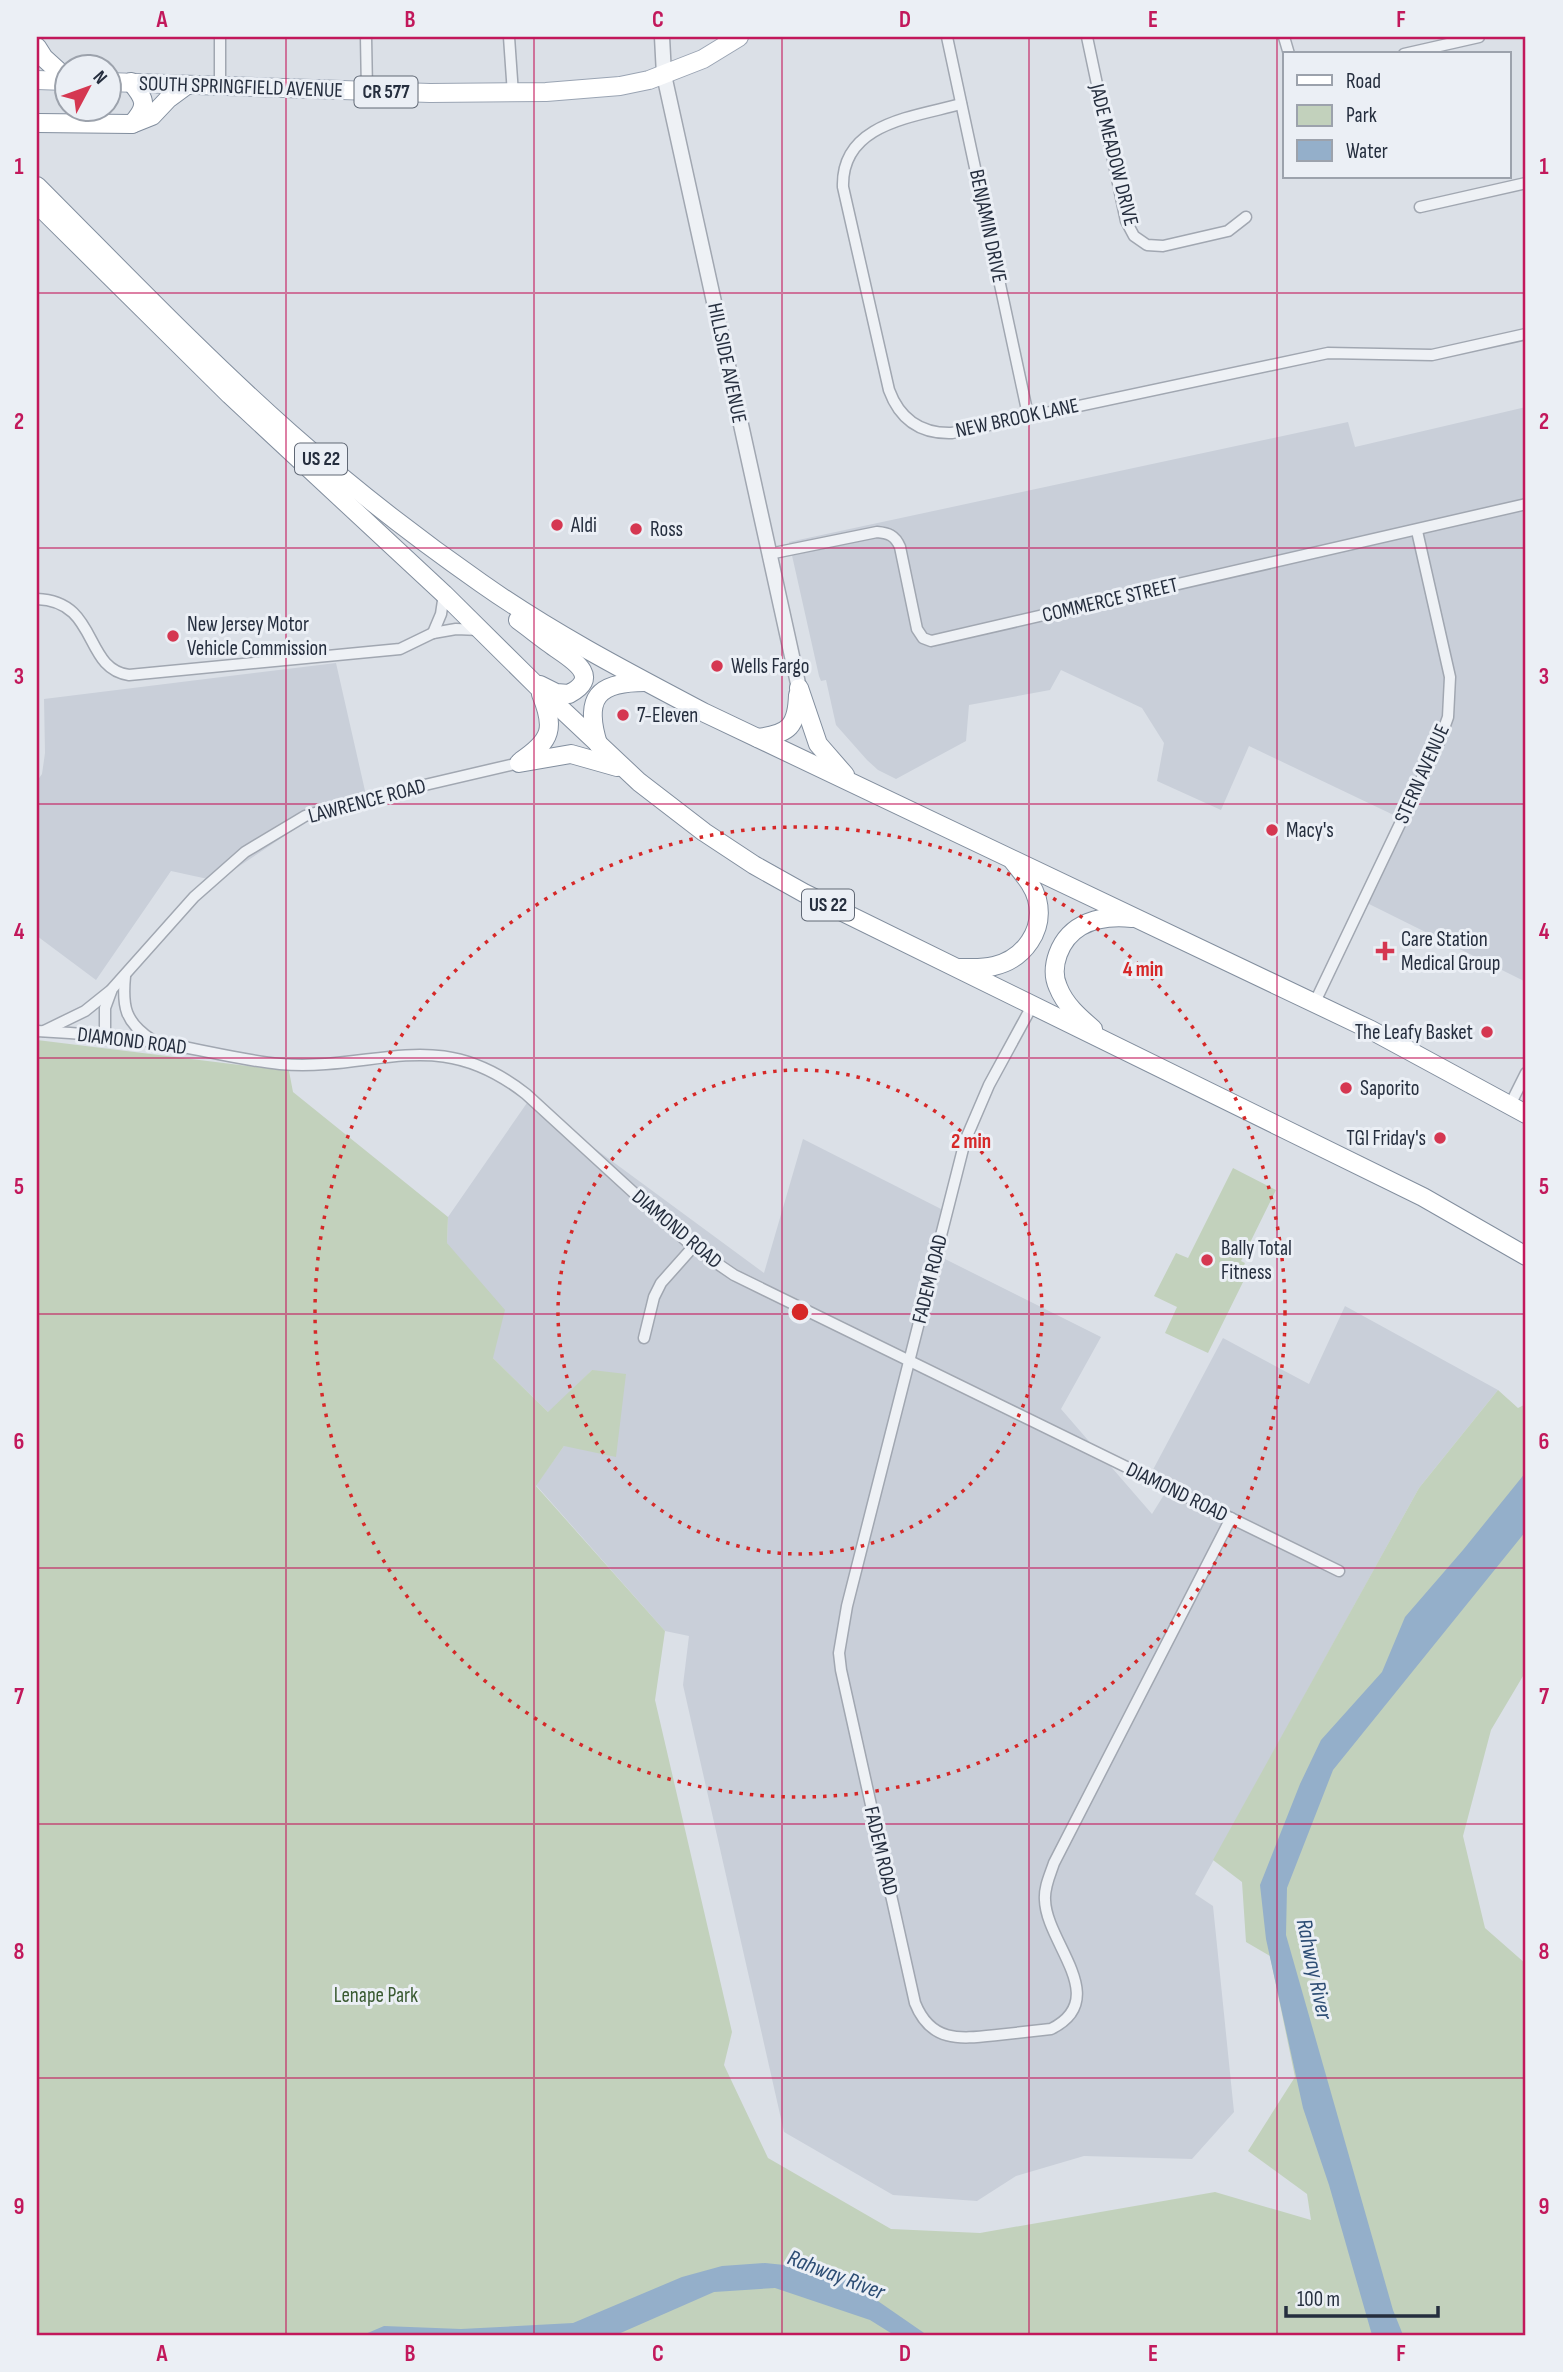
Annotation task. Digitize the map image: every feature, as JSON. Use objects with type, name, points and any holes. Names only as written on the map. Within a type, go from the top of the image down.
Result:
[{"type":"main road","name":"SOUTH SPRINGFIELD AVENUE","points":[[122,82],[513,94],[639,83],[704,59],[739,37]]},
{"type":"main road","points":[[37,47],[52,66]]},
{"type":"main road","points":[[131,82],[144,104],[142,112],[132,124]]},
{"type":"main road","points":[[37,123],[132,124],[152,116],[168,99],[187,85]]},
{"type":"main road","name":"US 22","points":[[37,186],[282,425],[396,520],[533,618],[645,682],[1315,1002],[1396,1042],[1526,1114]]},
{"type":"main road","name":"US 22","points":[[41,211],[230,395],[444,594],[599,746],[656,797],[704,832],[774,877],[1423,1197],[1526,1256]]},
{"type":"main road","points":[[461,568],[500,606],[581,666],[583,674],[580,687],[569,694],[556,693],[535,684]]},
{"type":"main road","points":[[599,746],[592,719],[597,698],[604,690],[616,684],[645,682]]},
{"type":"main road","points":[[519,763],[539,748],[550,729],[548,711],[535,684]]},
{"type":"main road","points":[[758,738],[777,735],[791,725],[798,710],[799,688]]},
{"type":"main road","points":[[799,688],[818,744],[852,782]]},
{"type":"main road","points":[[519,763],[571,754],[624,769]]},
{"type":"main road","points":[[953,967],[982,968],[1002,964],[1019,954],[1032,938],[1038,919],[1037,898],[1027,879],[1009,857]]},
{"type":"main road","points":[[1104,1041],[1065,1000],[1055,976],[1057,957],[1063,943],[1088,922],[1107,918],[1139,918]]},
{"type":"main road","points":[[1496,1237],[1526,1238]]},
{"type":"street","points":[[220,37],[220,86]]},
{"type":"street","points":[[366,37],[367,91]]},
{"type":"street","points":[[509,37],[513,94]]},
{"type":"street","name":"HILLSIDE AVENUE","points":[[662,37],[664,75],[799,688]]},
{"type":"street","name":"BENJAMIN DRIVE","points":[[947,37],[1028,415]]},
{"type":"street","name":"JADE MEADOW DRIVE","points":[[1087,37],[1126,221],[1134,236],[1147,244],[1163,246],[1228,231],[1246,217]]},
{"type":"street","points":[[1413,52],[1479,37]]},
{"type":"street","name":"NEW BROOK LANE","points":[[961,104],[890,124],[866,135],[849,156],[844,169],[843,187],[890,390],[901,413],[918,428],[952,433],[1328,353],[1432,355],[1526,334]]},
{"type":"street","points":[[1420,207],[1526,183]]},
{"type":"street","name":"COMMERCE STREET","points":[[769,554],[877,532],[891,534],[900,547],[917,629],[923,638],[932,641],[1526,504]]},
{"type":"street","name":"STERN AVENUE","points":[[1315,1002],[1437,746],[1448,716],[1451,690],[1448,663],[1417,531]]},
{"type":"street","points":[[433,633],[441,614],[444,594]]},
{"type":"street","points":[[37,598],[58,602],[79,618],[107,666],[117,674],[129,675],[400,649],[433,633],[456,629],[481,630]]},
{"type":"street","points":[[37,606],[58,602]]},
{"type":"street","name":"LAWRENCE ROAD","points":[[39,1031],[85,1011],[113,989],[188,904],[219,875],[245,852],[305,816],[352,802],[519,763]]},
{"type":"street","points":[[125,976],[123,996],[128,1017],[154,1042]]},
{"type":"street","name":"LAWRENCE ROAD","points":[[105,1036],[105,1008],[113,989]]},
{"type":"street","name":"FADEM ROAD","points":[[1032,1006],[989,1085],[965,1141],[847,1606],[839,1653],[915,2003],[924,2021],[940,2033],[963,2039],[1051,2029],[1061,2024],[1074,2009],[1077,1986],[1046,1913],[1044,1899],[1047,1884],[1054,1863],[1231,1518]]},
{"type":"street","name":"DIAMOND ROAD","points":[[39,1031],[154,1042],[288,1064],[432,1054],[480,1065],[509,1080],[526,1094],[694,1247],[734,1275],[1339,1571]]},
{"type":"street","points":[[1510,1105],[1526,1073]]},
{"type":"street","points":[[644,1338],[654,1297],[661,1283],[694,1247]]},
{"type":"shaded area","points":[[1526,407],[1526,982],[1363,901],[1402,819],[1249,746],[1221,810],[1157,781],[1164,743],[1142,708],[1061,670],[1050,690],[969,705],[966,741],[896,779],[878,770],[836,725],[826,680],[821,681],[819,676],[789,542],[1348,422],[1355,447]]},
{"type":"shaded area","points":[[336,663],[368,804],[313,817],[217,881],[171,871],[96,980],[37,936],[37,781],[42,774],[45,753],[44,699]]},
{"type":"shaded area","points":[[529,1100],[764,1273],[803,1139],[945,1211],[933,1253],[1101,1337],[1061,1409],[1152,1514],[1167,1490],[1147,1481],[1223,1338],[1309,1384],[1345,1306],[1498,1390],[1419,1488],[1195,1894],[1213,1906],[1234,2112],[1192,2159],[1084,2156],[1016,2176],[977,2201],[893,2195],[784,2132],[683,1685],[689,1636],[665,1631],[536,1485],[564,1446],[592,1370],[549,1413],[493,1358],[447,1243],[448,1217]]},
{"type":"green space","name":"Lenape Park","points":[[37,1040],[289,1071],[293,1092],[448,1217],[447,1243],[505,1310],[493,1358],[548,1412],[592,1370],[626,1374],[616,1457],[564,1446],[536,1486],[665,1631],[655,1700],[732,2032],[724,2065],[768,2158],[891,2229],[980,2233],[1215,2192],[1311,2220],[1307,2194],[1248,2151],[1295,2077],[1270,1956],[1246,1942],[1242,1882],[1213,1860],[1419,1488],[1498,1390],[1518,1408],[1526,1404],[1526,1671],[1491,1730],[1463,1836],[1485,1928],[1526,1964],[1526,2335],[37,2335]]},
{"type":"green space","name":"Bally Total Fitness","points":[[1233,1168],[1276,1190],[1241,1261],[1245,1263],[1240,1275],[1245,1278],[1208,1353],[1165,1333],[1177,1307],[1154,1296],[1176,1253],[1188,1258]]},
{"type":"water","points":[[1526,1472],[1526,1531],[1333,1770],[1287,1888],[1286,1935],[1393,2310],[1403,2335],[1372,2335],[1329,2185],[1303,2108],[1266,1939],[1260,1885],[1300,1784],[1321,1740],[1382,1672],[1405,1617]]},
{"type":"water","name":"Rahway River","points":[[765,2263],[833,2270],[927,2335],[894,2335],[870,2320],[775,2288],[714,2292],[616,2335],[363,2335],[384,2326],[461,2329],[573,2323],[682,2277],[722,2266]]},
{"type":"place","name":"Aldi","points":[[557,525]]},
{"type":"place","name":"Ross","points":[[636,529]]},
{"type":"place","name":"New Jersey Motor Vehicle Commission","points":[[173,636]]},
{"type":"place","name":"Wells Fargo","points":[[717,666]]},
{"type":"place","name":"7-Eleven","points":[[623,715]]},
{"type":"place","name":"Macy's","points":[[1272,830]]},
{"type":"place","name":"Care Station Medical Group","points":[[1385,951]]},
{"type":"place","name":"The Leafy Basket","points":[[1487,1032]]},
{"type":"place","name":"Saporito","points":[[1346,1088]]},
{"type":"place","name":"TGI Friday's","points":[[1440,1138]]},
{"type":"place","name":"Bally Total Fitness","points":[[1207,1260]]}]
